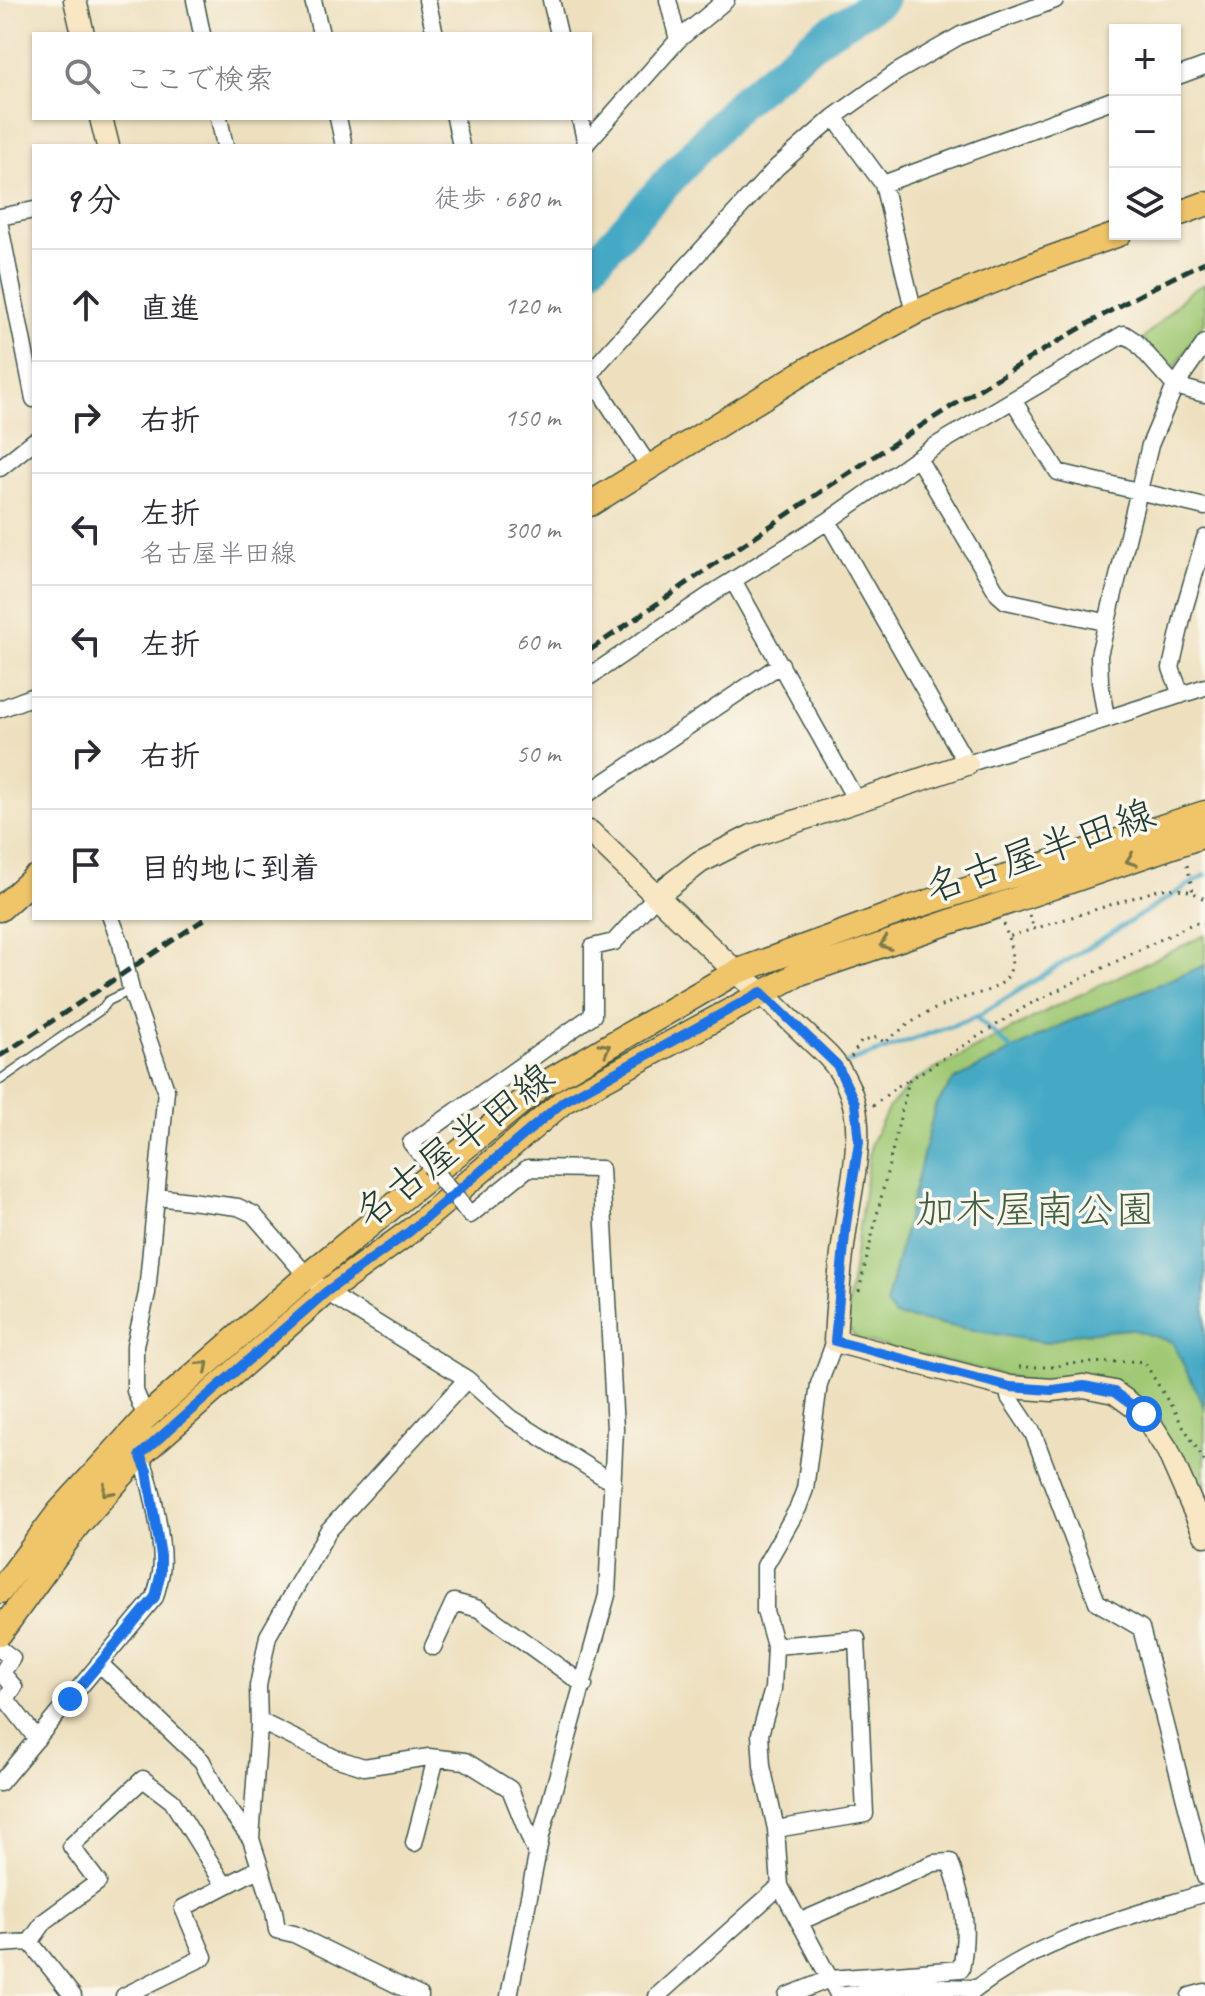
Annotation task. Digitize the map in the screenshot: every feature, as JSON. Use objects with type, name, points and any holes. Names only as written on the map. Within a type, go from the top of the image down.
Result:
[{"type":"main road","points":[[1181,213],[1205,204]]},
{"type":"main road","points":[[592,503],[807,370],[914,313],[1109,238]]},
{"type":"main road","name":"名古屋半田線","points":[[0,1633],[77,1526],[140,1455],[316,1284],[542,1085],[736,972],[907,909],[1205,813]]},
{"type":"main road","name":"名古屋半田線","points":[[0,1591],[59,1512],[146,1417],[316,1284],[409,1232],[564,1101],[800,973],[1205,835]]},
{"type":"main road","points":[[0,909],[32,880]]},
{"type":"street","points":[[75,0],[83,32]]},
{"type":"street","points":[[195,0],[202,32]]},
{"type":"street","points":[[313,0],[321,32]]},
{"type":"street","points":[[427,0],[435,32]]},
{"type":"street","points":[[551,0],[559,32]]},
{"type":"street","points":[[668,0],[678,40]]},
{"type":"street","points":[[586,144],[678,40],[726,0]]},
{"type":"street","points":[[592,374],[776,168],[834,117],[897,72],[961,35],[1055,0]]},
{"type":"street","points":[[1181,75],[1205,66]]},
{"type":"street","points":[[883,184],[1109,101]]},
{"type":"street","points":[[834,117],[883,184],[914,313]]},
{"type":"street","points":[[102,120],[108,144]]},
{"type":"street","points":[[219,120],[225,144]]},
{"type":"street","points":[[338,120],[344,144]]},
{"type":"street","points":[[455,120],[461,144]]},
{"type":"street","points":[[580,120],[585,144]]},
{"type":"street","points":[[0,217],[32,210]]},
{"type":"street","points":[[0,226],[32,389]]},
{"type":"street","points":[[592,675],[828,521],[932,448],[1124,334],[1135,341],[1175,386],[1205,394]]},
{"type":"street","points":[[1106,718],[1099,655],[1150,445],[1175,386],[1205,343]]},
{"type":"street","points":[[592,379],[650,468]]},
{"type":"street","points":[[1013,400],[1058,472],[1205,507]]},
{"type":"street","points":[[0,468],[32,443]]},
{"type":"street","points":[[919,460],[998,594],[1006,601],[1105,622]]},
{"type":"street","points":[[828,521],[967,764]]},
{"type":"street","points":[[1181,695],[1171,668],[1205,538]]},
{"type":"street","points":[[734,582],[857,802]]},
{"type":"street","points":[[592,791],[781,664]]},
{"type":"street","points":[[509,1996],[537,1856],[607,1595],[615,1429],[601,1169],[528,1168],[470,1215],[411,1143],[593,1015],[593,947],[614,942],[656,896],[684,873],[723,850],[752,836],[1205,687]]},
{"type":"street","points":[[0,709],[32,697]]},
{"type":"street","points":[[592,834],[837,1065],[855,1103],[859,1142],[846,1224],[835,1341],[819,1384],[805,1489],[798,1508],[765,1566],[765,1611],[775,1646],[773,1689],[760,1734],[762,1766],[776,1829],[780,1886],[830,1979],[840,1996],[909,1986],[972,1992],[1025,1955],[1076,1932],[1205,1893]]},
{"type":"street","points":[[112,920],[121,944],[131,990],[166,1090],[147,1293],[135,1345],[135,1391],[146,1417]]},
{"type":"street","points":[[158,1197],[238,1207],[253,1214],[316,1284],[467,1379],[511,1418],[613,1483]]},
{"type":"street","points":[[835,1341],[1013,1377],[1052,1390],[1084,1386],[1114,1392],[1144,1414],[1168,1451],[1205,1535]]},
{"type":"street","points":[[1013,1377],[1009,1397],[1033,1433],[1097,1602],[1141,1628],[1205,1877]]},
{"type":"street","points":[[251,1839],[259,1721],[258,1686],[268,1636],[328,1531],[467,1379]]},
{"type":"street","points":[[0,1783],[155,1597],[161,1572],[147,1471],[140,1455]]},
{"type":"street","points":[[433,1647],[454,1602],[479,1609],[584,1685]]},
{"type":"street","points":[[775,1646],[857,1639],[865,1814],[776,1829]]},
{"type":"street","points":[[0,1649],[12,1658],[2,1673],[14,1687],[6,1699],[37,1739]]},
{"type":"street","points":[[99,1663],[202,1761],[220,1797],[251,1839],[277,1930],[294,1934],[420,1996]]},
{"type":"street","points":[[259,1721],[335,1758],[364,1767],[436,1758],[465,1761],[510,1789],[537,1856]]},
{"type":"street","points":[[414,1843],[436,1758]]},
{"type":"street","points":[[30,1942],[45,1921],[98,1882],[71,1846],[143,1779],[172,1801],[225,1886]]},
{"type":"street","points":[[787,1996],[830,1979],[961,1969],[967,1938],[963,1901],[950,1862],[934,1863],[799,1922]]},
{"type":"street","points":[[124,1996],[204,1957],[183,1908],[260,1868]]},
{"type":"street","points":[[657,1996],[780,1886]]},
{"type":"street","points":[[0,1944],[30,1942]]},
{"type":"street","points":[[30,1942],[73,1996]]},
{"type":"street","points":[[1190,1996],[1205,1992]]},
{"type":"lane","points":[[0,1080],[102,1009],[108,1001],[131,990]]},
{"type":"path","points":[[1185,858],[1193,892]]},
{"type":"path","points":[[1008,937],[1161,889],[1177,888],[1193,892],[1205,900]]},
{"type":"path","points":[[1027,911],[1035,930]]},
{"type":"path","points":[[847,1061],[861,1042],[878,1037],[885,1043],[906,1024],[949,1003],[997,989],[1011,968],[1013,954],[1003,921]]},
{"type":"path","points":[[869,1107],[920,1071],[1028,1005],[1194,923],[1205,924]]},
{"type":"path","points":[[856,1304],[909,1080]]},
{"type":"path","points":[[1013,1377],[1062,1364],[1145,1363],[1205,1462]]},
{"type":"green space","points":[[1205,284],[1205,322],[1170,374],[1143,339],[1189,292]]},
{"type":"green space","name":"加木屋南公園","points":[[1205,935],[1205,1514],[1152,1412],[858,1340],[845,1325],[871,1143],[889,1107],[915,1080],[1050,1009]]},
{"type":"water","name":"加木屋南公園","points":[[1205,965],[1205,1408],[1172,1342],[1130,1329],[1072,1334],[1046,1343],[895,1316],[886,1305],[935,1107],[953,1081],[1063,1024]]},
{"type":"waterway","points":[[592,265],[739,104],[822,36],[882,0]]},
{"type":"waterway","points":[[847,1063],[976,1017],[1205,875]]},
{"type":"waterway","points":[[976,1017],[1017,1054]]},
{"type":"railway","points":[[592,649],[960,401],[1108,312],[1205,262]]},
{"type":"railway","points":[[0,1056],[203,920]]},
{"type":"route","points":[[70,1699],[155,1597],[161,1556],[147,1471],[140,1455],[326,1292],[409,1232],[564,1101],[761,992],[837,1065],[855,1103],[859,1142],[838,1289],[835,1341],[1010,1387],[1052,1390],[1084,1386],[1114,1392],[1144,1414]]}]
